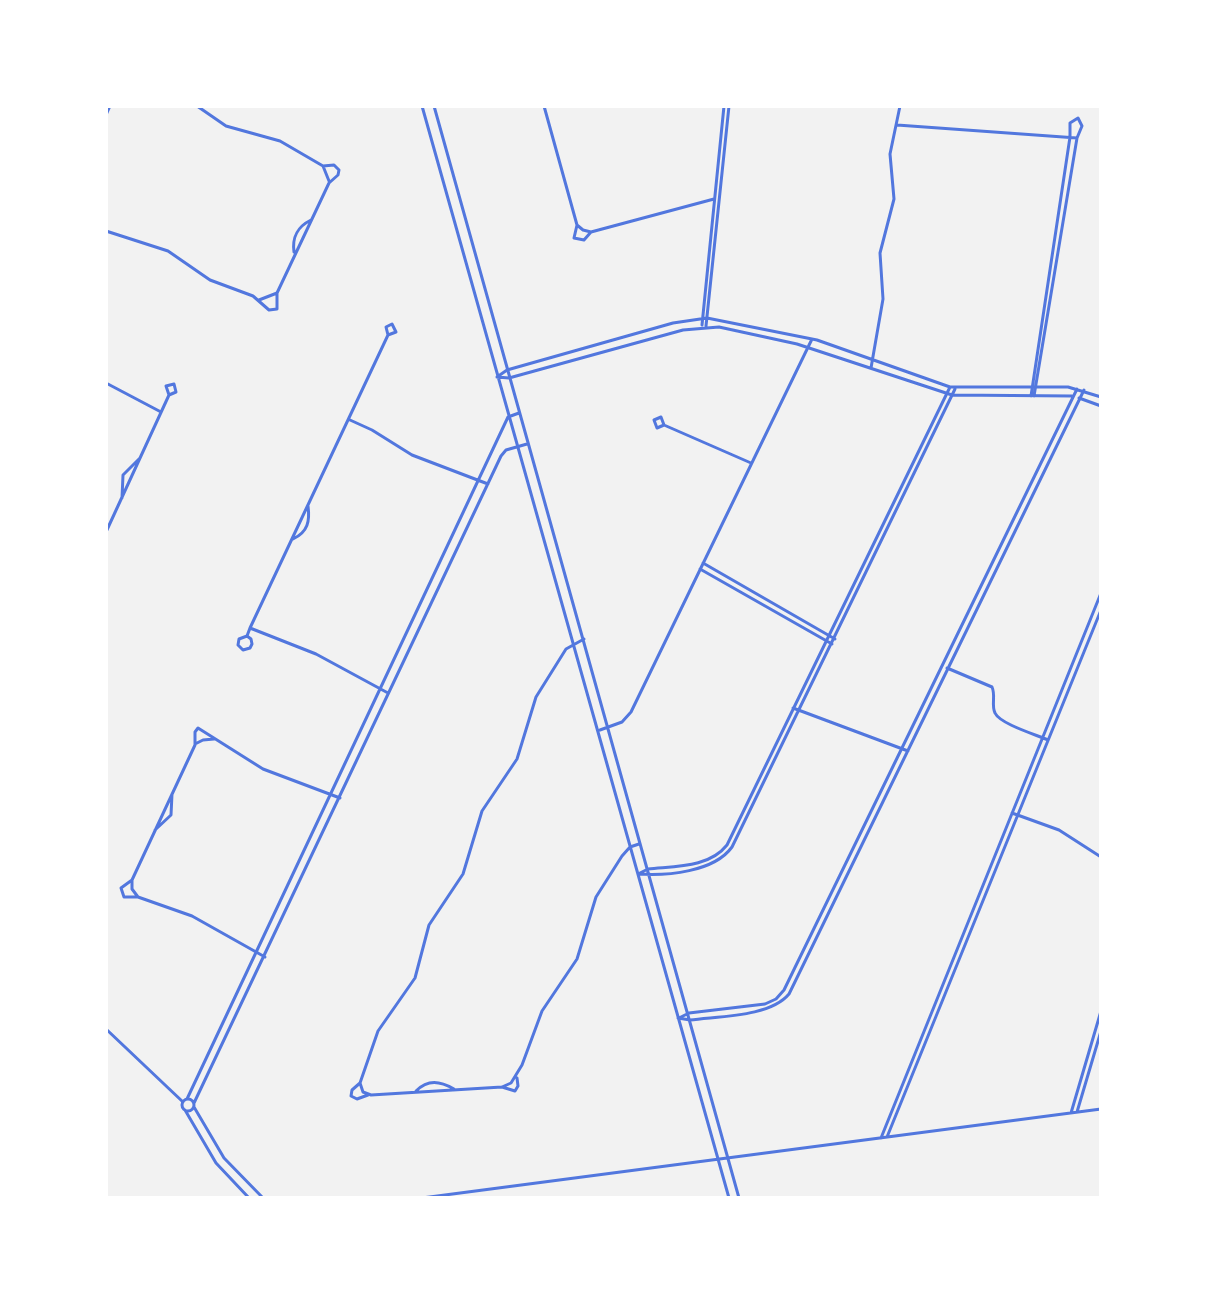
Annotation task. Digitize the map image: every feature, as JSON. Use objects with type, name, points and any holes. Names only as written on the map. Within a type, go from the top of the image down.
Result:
[{"type":"street","points":[[106,115],[110,106]]},
{"type":"street","points":[[106,231],[168,251],[210,280],[259,300],[267,309],[274,311],[277,307],[277,293],[294,254],[329,183],[339,170],[334,165],[323,166],[280,141],[226,126],[197,106]]},
{"type":"street","points":[[422,106],[729,1198]]},
{"type":"street","points":[[434,106],[739,1198]]},
{"type":"street","points":[[544,106],[577,225],[574,235],[577,240],[584,240],[591,232]]},
{"type":"street","points":[[704,326],[727,106]]},
{"type":"street","points":[[871,368],[884,294],[880,246],[894,199],[890,154],[900,106]]},
{"type":"street","points":[[1078,118],[1082,124],[1078,131],[1036,387],[1032,396],[1030,387],[1071,121],[1078,118]]},
{"type":"street","points":[[897,125],[1077,138]]},
{"type":"street","points":[[1071,129],[1078,131]]},
{"type":"street","points":[[323,166],[329,183]]},
{"type":"street","points":[[442,176],[452,174]]},
{"type":"street","points":[[577,225],[591,232],[717,198]]},
{"type":"street","points":[[294,254],[297,230],[311,220]]},
{"type":"street","points":[[259,300],[277,293]]},
{"type":"street","points":[[497,377],[507,370],[673,323],[705,318],[812,339],[950,387],[1077,389],[1101,397]]},
{"type":"street","points":[[497,377],[509,378],[704,326],[808,346],[949,395],[1074,397],[1101,406]]},
{"type":"street","points":[[247,636],[388,335]]},
{"type":"street","points":[[598,731],[622,722],[631,712],[812,339]]},
{"type":"street","points":[[106,383],[161,412]]},
{"type":"street","points":[[638,874],[705,868],[725,856],[735,843],[834,642],[949,395],[950,387]]},
{"type":"street","points":[[638,874],[648,869],[703,862],[723,850],[949,395],[956,388]]},
{"type":"street","points":[[678,1018],[689,1013],[765,1004],[782,993],[1077,389]]},
{"type":"street","points":[[678,1018],[690,1020],[764,1010],[786,998],[1084,390]]},
{"type":"street","points":[[106,546],[106,532],[169,395]]},
{"type":"street","points":[[249,1198],[216,1163],[185,1110],[185,1100],[508,417],[519,413]]},
{"type":"street","points":[[349,420],[372,430],[412,455],[488,484]]},
{"type":"street","points":[[664,425],[751,463]]},
{"type":"street","points":[[185,1110],[194,1105],[502,453],[527,444]]},
{"type":"street","points":[[122,498],[123,475],[140,458]]},
{"type":"street","points":[[292,539],[307,526],[308,506]]},
{"type":"street","points":[[703,563],[827,638]]},
{"type":"street","points":[[700,569],[834,642]]},
{"type":"street","points":[[881,1138],[1101,593]]},
{"type":"street","points":[[887,1137],[1101,610]]},
{"type":"street","points":[[250,628],[316,654],[388,694]]},
{"type":"street","points":[[368,1095],[361,1090],[360,1083],[378,1031],[415,978],[431,919],[465,869],[482,811],[517,759],[536,697],[561,655],[572,643],[584,639]]},
{"type":"street","points":[[942,666],[990,686],[995,692],[993,707],[997,717],[1048,740]]},
{"type":"street","points":[[793,708],[908,751]]},
{"type":"street","points":[[138,897],[132,889],[132,880],[195,745],[198,728],[203,728],[214,739],[263,769],[340,798]]},
{"type":"street","points":[[195,745],[214,739]]},
{"type":"street","points":[[155,830],[171,815],[172,794]]},
{"type":"street","points":[[1012,813],[1059,830],[1101,857]]},
{"type":"street","points":[[502,1087],[517,1076],[542,1011],[577,959],[593,902],[619,860],[630,847],[641,843]]},
{"type":"street","points":[[132,880],[120,892],[126,897],[138,897],[197,918],[265,957]]},
{"type":"street","points":[[1071,1113],[1101,1011]]},
{"type":"street","points":[[106,1029],[194,1105],[227,1161],[263,1198]]},
{"type":"street","points":[[1077,1112],[1101,1031]]},
{"type":"street","points":[[360,1083],[352,1090],[351,1096],[357,1099],[368,1095],[454,1089],[502,1087],[515,1091],[517,1076]]},
{"type":"street","points":[[416,1091],[424,1084],[434,1082],[454,1089]]},
{"type":"street","points":[[422,1198],[1101,1109]]}]
